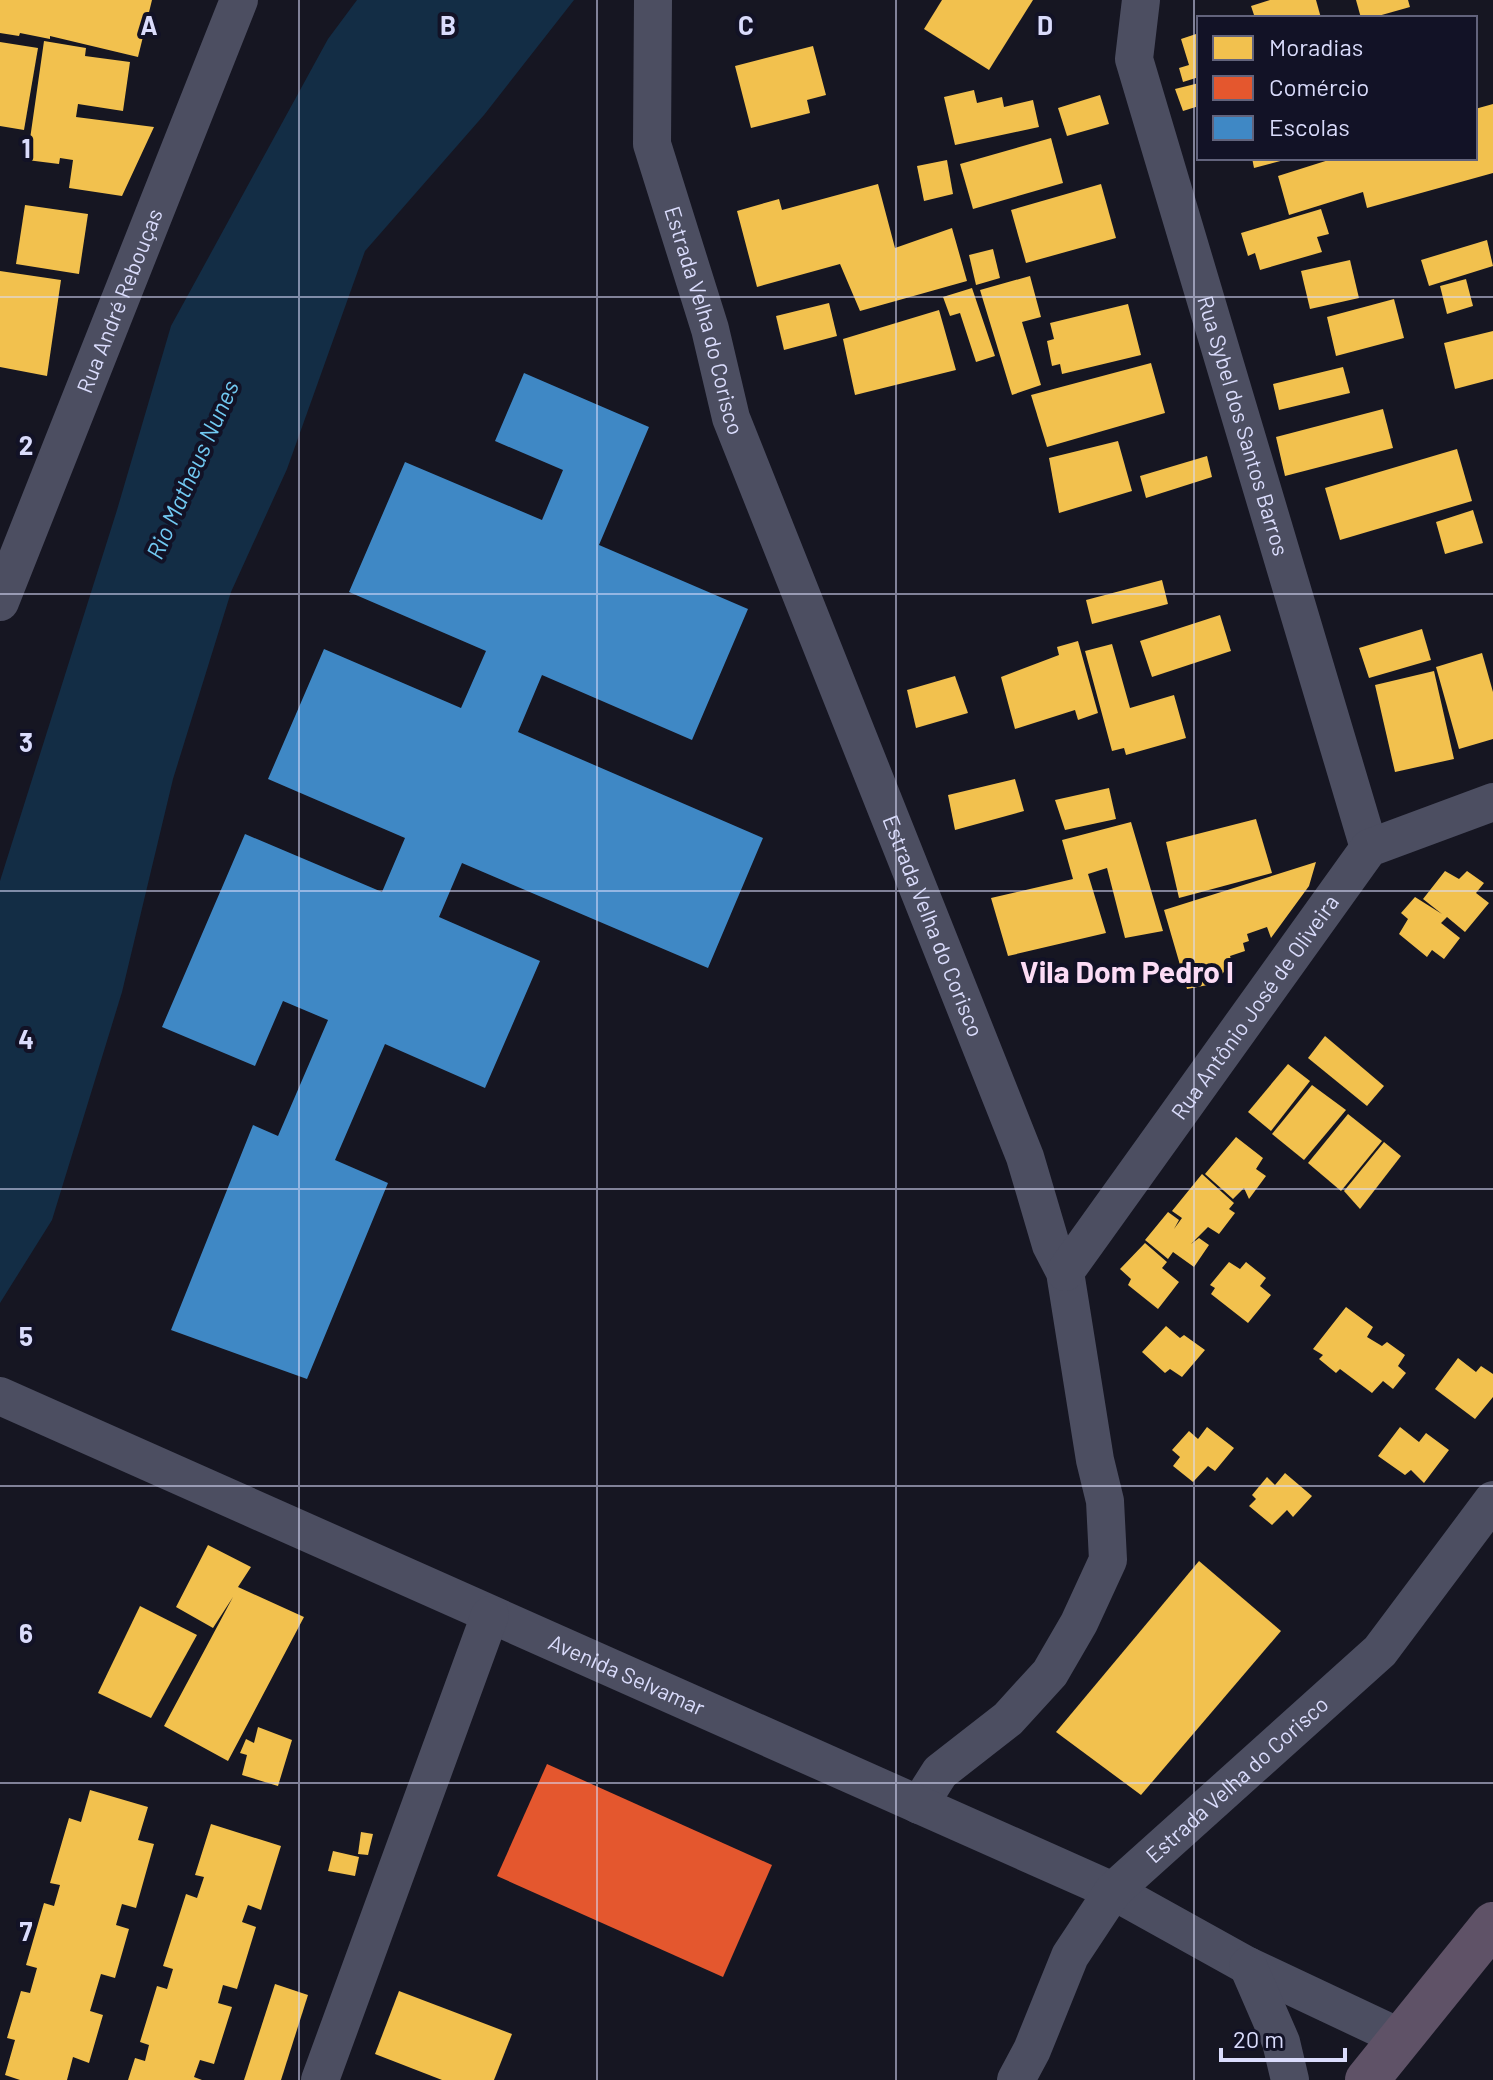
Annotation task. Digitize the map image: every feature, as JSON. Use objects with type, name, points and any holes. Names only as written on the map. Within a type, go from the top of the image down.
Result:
[{"type":"highway","points":[[1367,2080],[1493,1924]]},
{"type":"street","name":"Rua André Rebouças","points":[[0,602],[239,0]]},
{"type":"street","name":"Estrada Velha do Corisco","points":[[653,0],[652,144],[710,329],[731,418],[1025,1157],[1051,1245],[1065,1272],[1095,1460],[1105,1501],[1108,1560],[1079,1623],[1050,1673],[1008,1719],[940,1772],[919,1805]]},
{"type":"street","name":"Rua Sybel dos Santos Barros","points":[[1141,0],[1134,59],[1369,848]]},
{"type":"street","points":[[1369,848],[1493,802]]},
{"type":"street","name":"Rua Antônio José de Oliveira","points":[[1065,1272],[1369,848]]},
{"type":"street","name":"Avenida Selvamar","points":[[0,1396],[1113,1891],[1248,1966],[1401,2038]]},
{"type":"street","name":"Estrada Velha do Corisco","points":[[1016,2080],[1032,2050],[1070,1956],[1113,1891],[1380,1651],[1493,1500]]},
{"type":"street","points":[[320,2080],[490,1615]]},
{"type":"street","points":[[1248,1966],[1281,2042],[1290,2080]]},
{"type":"water","name":"Rio Matheus Nunes","points":[[357,0],[574,0],[484,115],[365,251],[287,469],[231,592],[173,779],[122,992],[52,1220],[0,1303],[0,881],[117,510],[171,326],[328,39]]},
{"type":"building: Moradias","points":[[0,0],[152,0],[138,57],[50,36],[50,39],[0,33]]},
{"type":"building: Moradias","points":[[942,0],[1033,0],[989,70],[924,29]]},
{"type":"building: Moradias","points":[[1270,0],[1316,0],[1320,16],[1254,16],[1251,6]]},
{"type":"building: Moradias","points":[[1356,0],[1408,0],[1410,7],[1378,16],[1360,16]]},
{"type":"building: Moradias","points":[[1197,34],[1197,78],[1183,82],[1179,68],[1189,65],[1181,39]]},
{"type":"building: Moradias","points":[[44,41],[86,48],[85,56],[130,62],[123,111],[78,104],[76,117],[154,127],[122,196],[69,188],[73,160],[60,158],[59,164],[27,160]]},
{"type":"building: Moradias","points":[[0,42],[38,48],[24,130],[0,126]]},
{"type":"building: Moradias","points":[[813,46],[826,95],[807,100],[810,113],[751,128],[735,66]]},
{"type":"building: Moradias","points":[[1197,84],[1197,107],[1183,111],[1175,89]]},
{"type":"building: Moradias","points":[[974,90],[977,103],[1002,97],[1004,107],[1033,100],[1039,127],[955,145],[944,97]]},
{"type":"building: Moradias","points":[[1100,95],[1109,124],[1067,136],[1058,108]]},
{"type":"building: Moradias","points":[[1493,104],[1493,173],[1367,208],[1363,192],[1289,215],[1278,176],[1329,160],[1477,160],[1477,108]]},
{"type":"building: Moradias","points":[[1051,138],[1063,183],[973,209],[960,164]]},
{"type":"building: Moradias","points":[[947,160],[953,194],[924,201],[917,166]]},
{"type":"building: Moradias","points":[[1252,160],[1284,160],[1254,168]]},
{"type":"building: Moradias","points":[[878,184],[895,248],[952,228],[967,281],[860,311],[840,264],[757,287],[737,211],[779,199],[782,210]]},
{"type":"building: Moradias","points":[[1101,184],[1116,238],[1026,263],[1011,210]]},
{"type":"building: Moradias","points":[[25,205],[88,214],[79,274],[16,264]]},
{"type":"building: Moradias","points":[[1321,209],[1329,234],[1317,237],[1322,252],[1260,270],[1255,253],[1248,256],[1241,233]]},
{"type":"building: Moradias","points":[[1487,240],[1493,266],[1429,286],[1421,260]]},
{"type":"building: Moradias","points":[[993,249],[1000,278],[976,285],[969,255]]},
{"type":"building: Moradias","points":[[1350,260],[1359,298],[1310,309],[1301,271]]},
{"type":"building: Moradias","points":[[0,271],[61,280],[47,376],[0,367]]},
{"type":"building: Moradias","points":[[1030,276],[1041,317],[1022,322],[1041,385],[1012,395],[980,290]]},
{"type":"building: Moradias","points":[[1466,279],[1473,306],[1447,314],[1440,286]]},
{"type":"building: Moradias","points":[[972,288],[995,356],[976,362],[960,313],[950,316],[943,297]]},
{"type":"building: Moradias","points":[[1394,299],[1404,338],[1336,356],[1327,317]]},
{"type":"building: Moradias","points":[[829,303],[837,336],[784,350],[776,316]]},
{"type":"building: Moradias","points":[[1128,304],[1141,355],[1062,374],[1060,364],[1052,366],[1047,341],[1054,339],[1050,323]]},
{"type":"building: Moradias","points":[[939,310],[956,370],[855,395],[843,339]]},
{"type":"building: Moradias","points":[[1493,331],[1493,379],[1455,389],[1444,343]]},
{"type":"building: Moradias","points":[[1151,363],[1165,413],[1047,447],[1031,395]]},
{"type":"building: Moradias","points":[[1343,367],[1350,393],[1279,410],[1273,384]]},
{"type":"building: Moradias","points":[[1383,409],[1393,448],[1285,476],[1276,437]]},
{"type":"building: Moradias","points":[[1118,441],[1132,491],[1059,513],[1049,458]]},
{"type":"building: Moradias","points":[[1457,449],[1472,501],[1340,540],[1325,488]]},
{"type":"building: Moradias","points":[[1207,456],[1212,477],[1146,498],[1140,476]]},
{"type":"building: Moradias","points":[[1473,510],[1483,543],[1445,554],[1436,522]]},
{"type":"building: Moradias","points":[[1162,580],[1168,604],[1092,624],[1086,600]]},
{"type":"building: Moradias","points":[[1220,615],[1231,651],[1152,677],[1140,641]]},
{"type":"building: Moradias","points":[[1422,629],[1431,660],[1369,678],[1359,648]]},
{"type":"building: Moradias","points":[[1078,641],[1098,713],[1078,720],[1075,710],[1015,729],[1001,677],[1059,655],[1057,647]]},
{"type":"building: Moradias","points":[[1112,644],[1130,708],[1174,695],[1186,738],[1126,755],[1124,748],[1112,751],[1085,651]]},
{"type":"building: Moradias","points":[[1482,653],[1493,692],[1493,739],[1459,749],[1436,667]]},
{"type":"building: Moradias","points":[[1434,671],[1454,759],[1395,772],[1375,685]]},
{"type":"building: Moradias","points":[[955,676],[968,713],[916,728],[907,690]]},
{"type":"building: Moradias","points":[[1015,779],[1024,811],[955,830],[948,795]]},
{"type":"building: Moradias","points":[[1109,788],[1116,819],[1065,830],[1055,800]]},
{"type":"building: Moradias","points":[[1256,819],[1272,873],[1179,898],[1166,842]]},
{"type":"building: Moradias","points":[[1131,822],[1163,931],[1125,938],[1107,868],[1088,874],[1106,933],[1008,956],[991,898],[1073,879],[1062,840]]},
{"type":"building: Moradias","points":[[1316,862],[1309,886],[1271,938],[1267,927],[1247,934],[1249,941],[1243,943],[1245,951],[1230,956],[1232,963],[1213,984],[1187,989],[1164,910]]},
{"type":"building: Moradias","points":[[1445,871],[1459,879],[1467,871],[1484,883],[1476,893],[1489,903],[1465,932],[1447,917],[1441,923],[1460,938],[1444,959],[1432,950],[1427,957],[1399,934],[1408,919],[1401,913],[1415,897],[1442,914],[1423,899]]},
{"type":"building: Moradias","points":[[1325,1036],[1384,1086],[1367,1106],[1308,1058]]},
{"type":"building: Moradias","points":[[1288,1064],[1310,1081],[1271,1131],[1248,1112]]},
{"type":"building: Moradias","points":[[1312,1085],[1346,1110],[1304,1160],[1272,1134]]},
{"type":"building: Moradias","points":[[1348,1114],[1382,1141],[1341,1191],[1308,1163]]},
{"type":"building: Moradias","points":[[1236,1137],[1263,1158],[1256,1169],[1266,1176],[1249,1199],[1244,1188],[1233,1199],[1205,1174]]},
{"type":"building: Moradias","points":[[1384,1142],[1401,1156],[1360,1209],[1344,1191]]},
{"type":"building: Moradias","points":[[1202,1174],[1234,1203],[1229,1209],[1235,1213],[1219,1234],[1208,1227],[1191,1244],[1199,1238],[1209,1245],[1194,1267],[1173,1252],[1168,1259],[1145,1240],[1168,1212],[1179,1220],[1174,1229],[1182,1218],[1172,1211]]},
{"type":"building: Moradias","points":[[1145,1243],[1167,1262],[1162,1268],[1179,1282],[1158,1309],[1128,1285],[1131,1279],[1120,1269]]},
{"type":"building: Moradias","points":[[1229,1262],[1240,1269],[1246,1262],[1266,1278],[1260,1286],[1271,1295],[1248,1323],[1211,1294],[1215,1288],[1210,1285]]},
{"type":"building: Moradias","points":[[1346,1307],[1373,1327],[1367,1337],[1382,1346],[1387,1342],[1405,1355],[1398,1366],[1406,1373],[1393,1389],[1383,1381],[1372,1393],[1340,1369],[1336,1373],[1319,1359],[1323,1355],[1313,1349]]},
{"type":"building: Moradias","points":[[1166,1326],[1180,1338],[1184,1335],[1205,1350],[1182,1377],[1170,1369],[1165,1373],[1142,1352]]},
{"type":"building: Moradias","points":[[1458,1358],[1476,1372],[1481,1366],[1493,1374],[1493,1397],[1475,1419],[1435,1389]]},
{"type":"building: Moradias","points":[[1207,1427],[1234,1448],[1215,1471],[1208,1466],[1193,1482],[1173,1466],[1180,1457],[1172,1450],[1189,1431],[1198,1439]]},
{"type":"building: Moradias","points":[[1400,1427],[1419,1442],[1426,1433],[1449,1450],[1424,1483],[1411,1470],[1405,1475],[1378,1456]]},
{"type":"building: Moradias","points":[[1285,1473],[1312,1496],[1293,1517],[1287,1510],[1272,1525],[1249,1506],[1256,1499],[1252,1495],[1267,1477],[1275,1485]]},
{"type":"building: Moradias","points":[[208,1545],[251,1567],[238,1587],[304,1617],[228,1761],[164,1726],[233,1597],[213,1628],[176,1607]]},
{"type":"building: Moradias","points":[[1199,1561],[1281,1631],[1141,1795],[1056,1732]]},
{"type":"building: Moradias","points":[[140,1606],[197,1635],[151,1718],[98,1693]]},
{"type":"building: Moradias","points":[[258,1727],[292,1740],[278,1786],[242,1775],[247,1755],[240,1753],[246,1739],[254,1743]]},
{"type":"building: Moradias","points":[[90,1790],[148,1807],[138,1840],[154,1844],[136,1908],[122,1904],[116,1925],[129,1929],[115,1978],[101,1974],[90,2011],[103,2015],[89,2063],[73,2057],[67,2080],[20,2080],[5,2075],[15,2040],[7,2038],[21,1991],[30,1993],[37,1968],[26,1965],[44,1903],[54,1906],[60,1885],[50,1883],[69,1818],[81,1822]]},
{"type":"building: Moradias","points":[[211,1824],[281,1846],[261,1910],[248,1905],[242,1922],[256,1927],[237,1989],[223,1985],[218,2003],[232,2007],[214,2064],[200,2060],[194,2077],[202,2080],[128,2080],[135,2058],[145,2061],[149,2045],[140,2042],[157,1986],[167,1989],[173,1969],[163,1966],[186,1894],[197,1898],[204,1877],[195,1875]]},
{"type":"building: Moradias","points":[[361,1832],[373,1834],[368,1855],[358,1854]]},
{"type":"building: Moradias","points":[[333,1851],[359,1857],[355,1876],[328,1871]]},
{"type":"building: Moradias","points":[[275,1984],[308,1995],[281,2080],[244,2080]]},
{"type":"building: Moradias","points":[[399,1991],[512,2034],[494,2080],[442,2080],[375,2054]]},
{"type":"building: Comércio","points":[[547,1764],[772,1865],[723,1977],[497,1876]]},
{"type":"building: Escolas","points":[[524,373],[649,427],[599,545],[748,609],[692,740],[542,675],[518,732],[763,838],[708,968],[462,863],[439,917],[540,961],[485,1088],[385,1044],[335,1160],[388,1183],[307,1379],[171,1330],[253,1125],[278,1136],[328,1020],[283,1001],[255,1066],[162,1027],[245,834],[382,892],[405,838],[268,779],[324,649],[461,708],[486,651],[349,592],[405,462],[542,520],[563,470],[495,441]]},
{"type":"district","name":"Vila Dom Pedro I","points":[[1127,973]]}]
